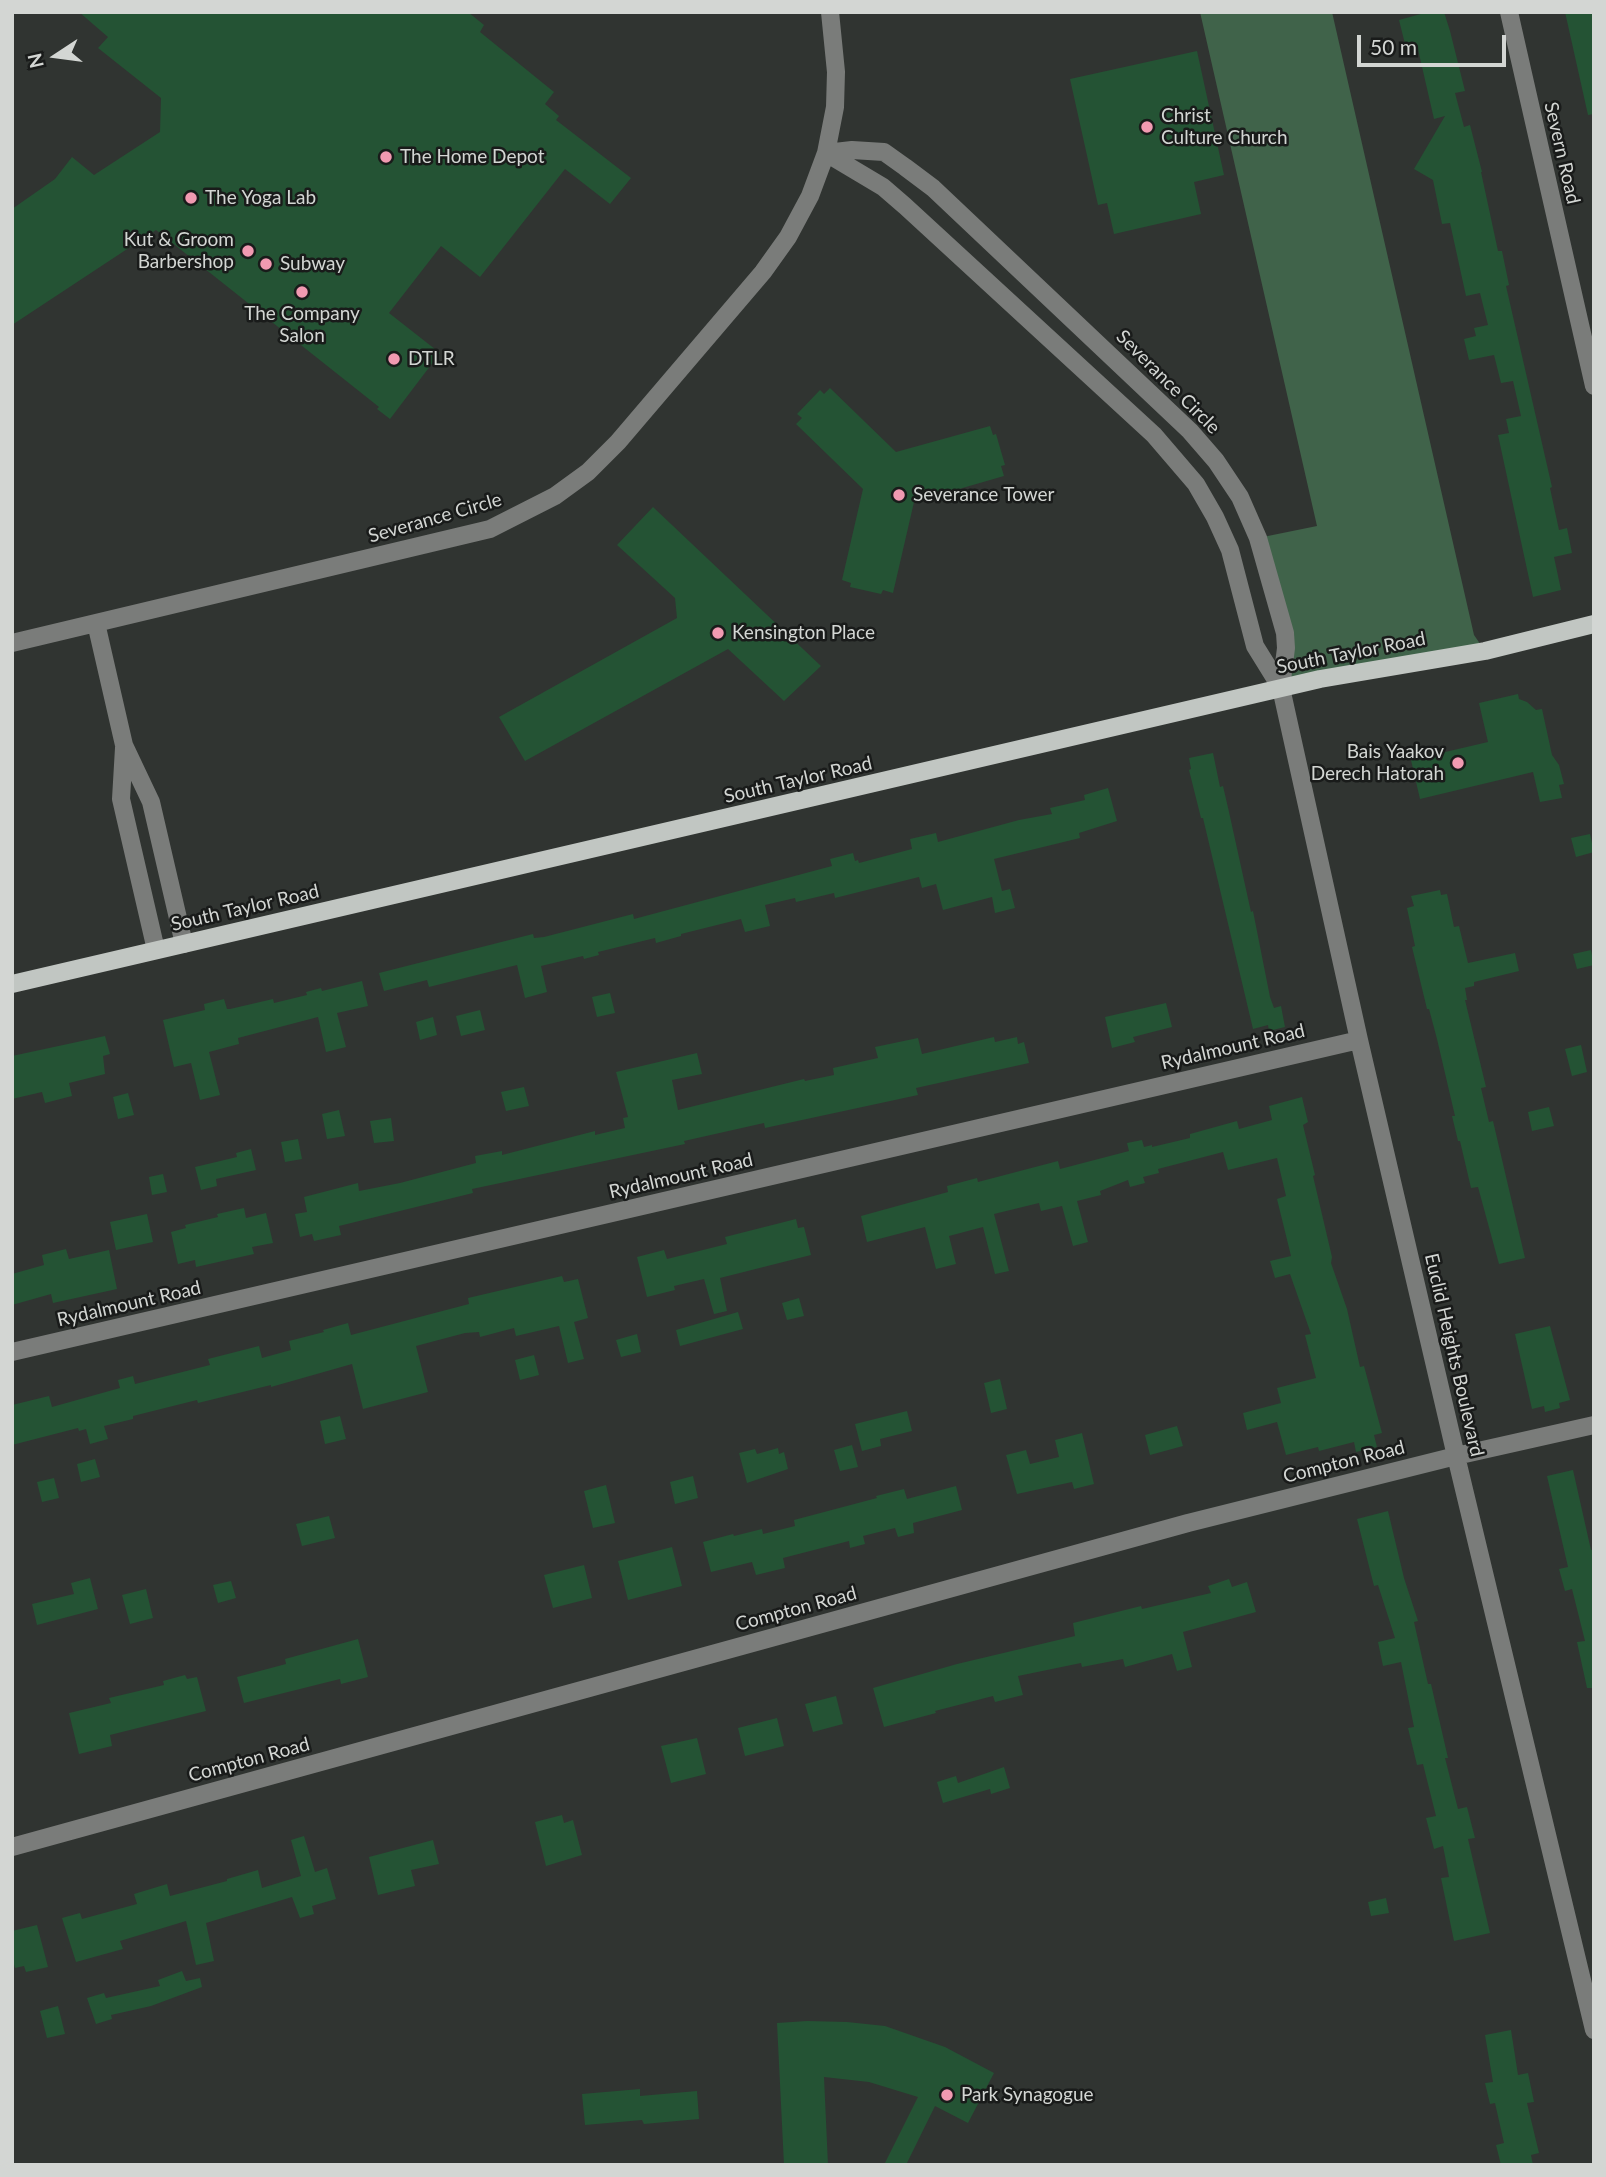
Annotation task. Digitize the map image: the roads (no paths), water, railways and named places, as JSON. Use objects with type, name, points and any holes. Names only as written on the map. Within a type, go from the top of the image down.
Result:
[{"type":"main road","name":"South Taylor Road","points":[[12,984],[1353,671],[1485,651],[1594,624]]},
{"type":"street","name":"Severance Circle","points":[[12,643],[490,528],[555,496],[588,471],[618,442],[763,272],[788,237],[810,196],[826,153],[835,107],[836,72],[830,12]]},
{"type":"street","name":"Severn Road","points":[[1509,12],[1594,386]]},
{"type":"street","name":"Severance Circle","points":[[826,153],[852,150],[884,152],[933,188],[1190,430],[1216,461],[1240,498],[1258,538],[1285,633],[1281,688]]},
{"type":"street","points":[[826,153],[883,187],[905,206],[1154,435],[1177,460],[1196,484],[1215,517],[1240,583],[1257,650],[1281,688]]},
{"type":"street","points":[[96,623],[124,745],[151,802],[184,944]]},
{"type":"street","name":"Euclid Heights Boulevard","points":[[1281,688],[1359,1040],[1456,1456],[1594,2030]]},
{"type":"street","points":[[124,745],[121,799],[156,950]]},
{"type":"street","name":"Rydalmount Road","points":[[12,1352],[1359,1040]]},
{"type":"street","name":"Compton Road","points":[[12,1847],[1188,1523],[1456,1456],[1594,1425]]},
{"type":"place","name":"Christ Culture Church","points":[[1147,127]]},
{"type":"place","name":"The Home Depot","points":[[386,157]]},
{"type":"place","name":"The Yoga Lab","points":[[191,198]]},
{"type":"place","name":"Kut & Groom Barbershop","points":[[248,251]]},
{"type":"place","name":"Subway","points":[[266,264]]},
{"type":"place","name":"The Company Salon","points":[[302,292]]},
{"type":"place","name":"DTLR","points":[[394,359]]},
{"type":"place","name":"Severance Tower","points":[[899,495]]},
{"type":"place","name":"Kensington Place","points":[[718,633]]},
{"type":"place","name":"Bais Yaakov Derech Hatorah","points":[[1458,763]]},
{"type":"place","name":"Park Synagogue","points":[[947,2095]]}]
